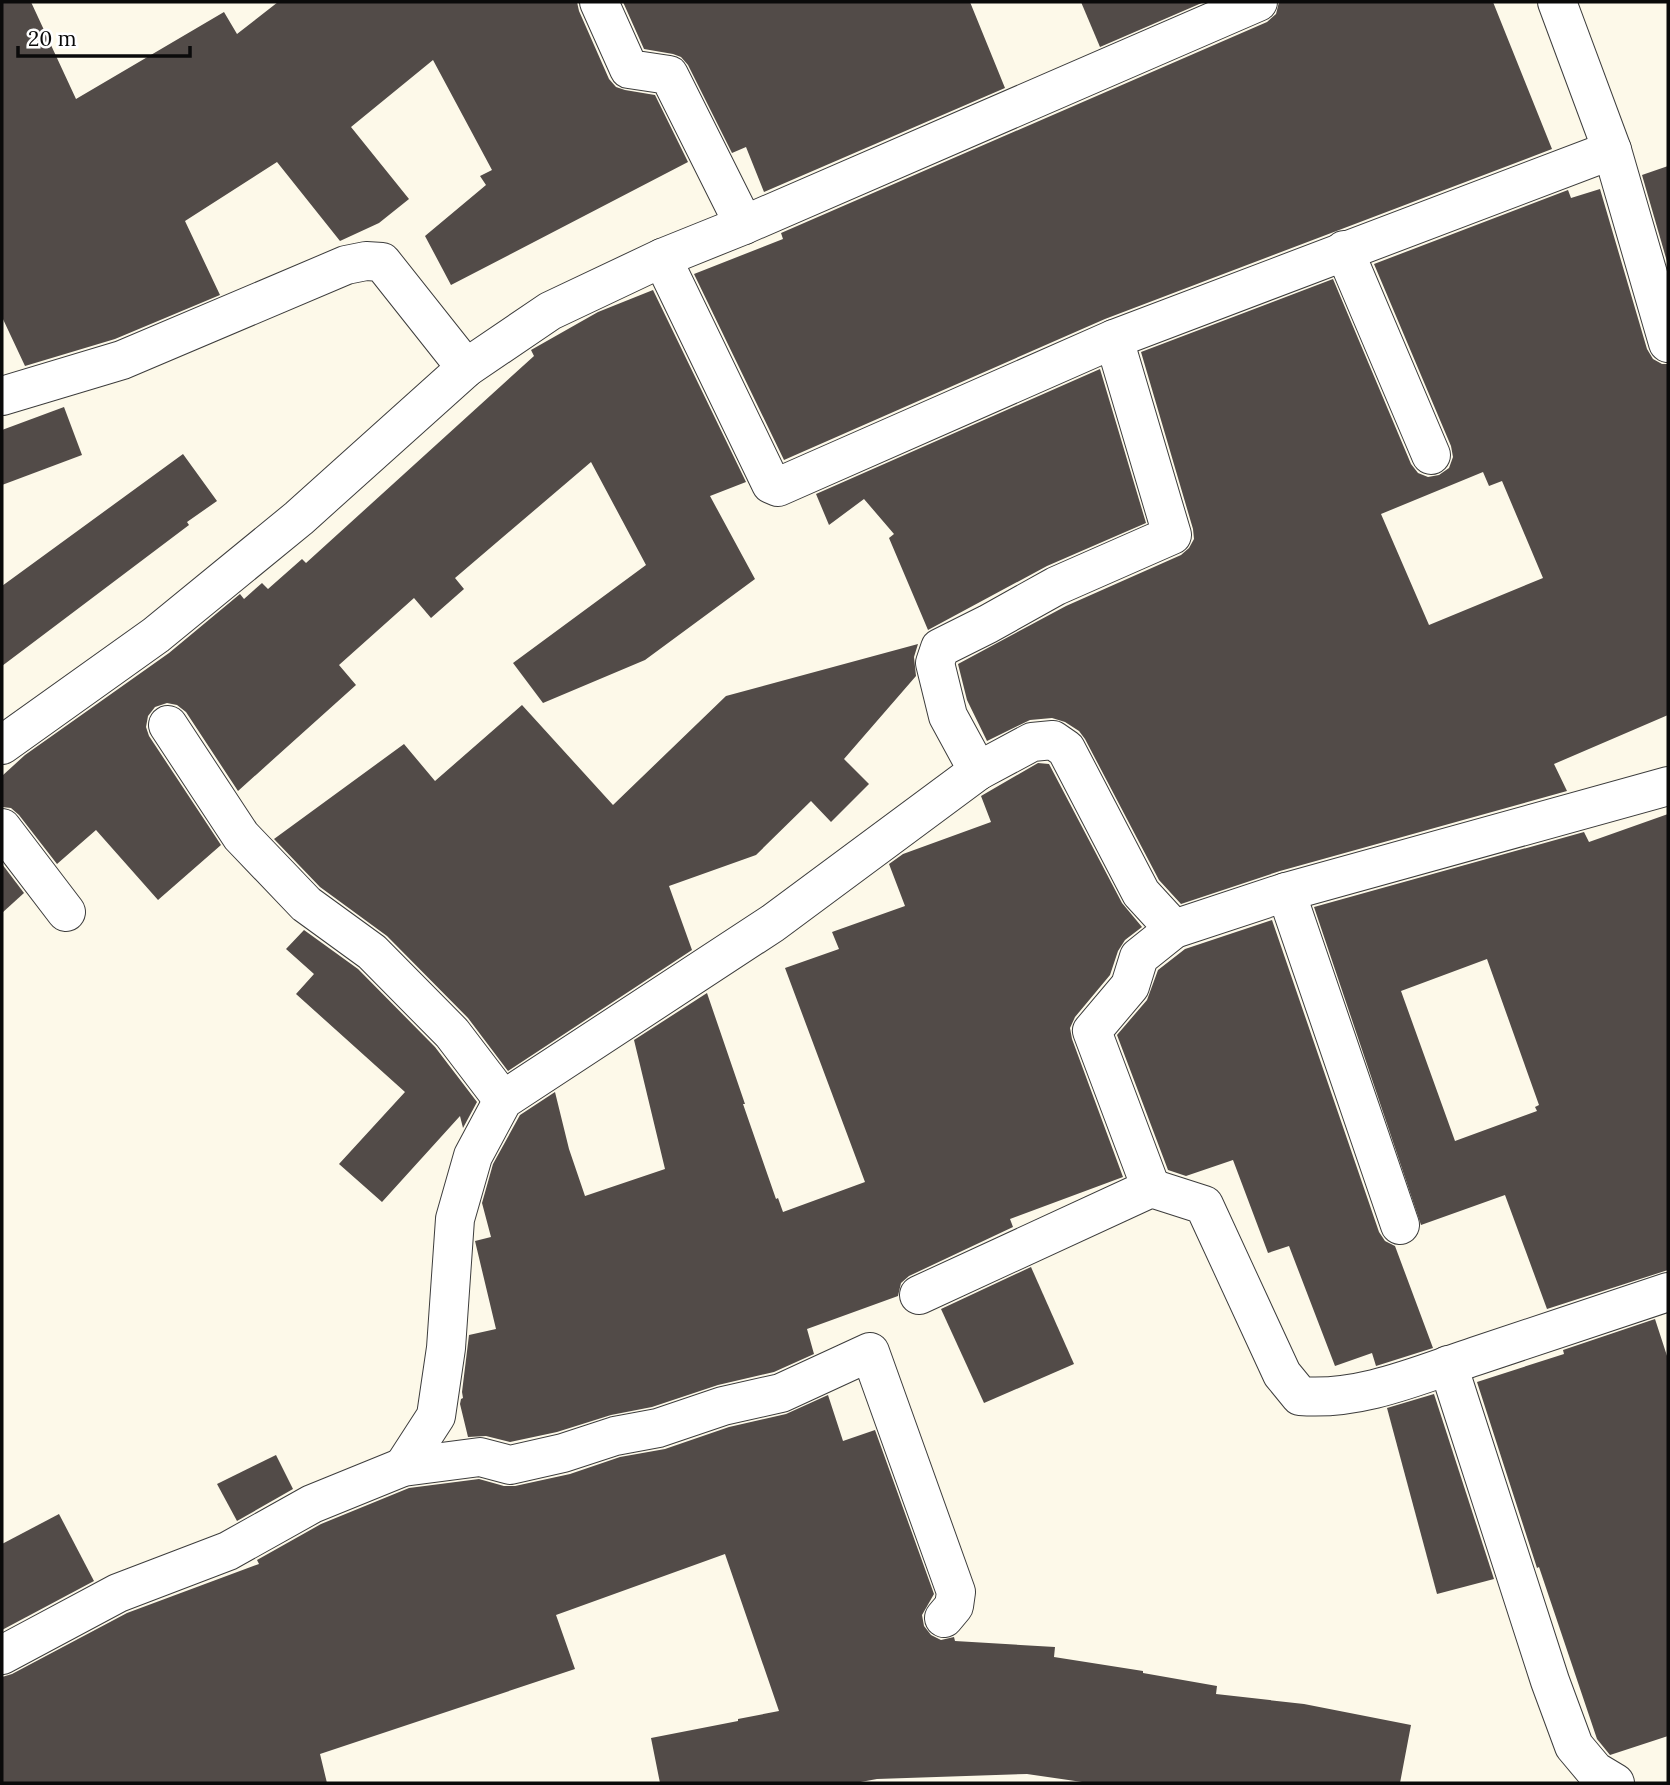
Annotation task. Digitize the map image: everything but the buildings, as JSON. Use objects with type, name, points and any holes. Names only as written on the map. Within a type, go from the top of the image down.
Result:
[{"type":"street","points":[[599,2],[629,68],[669,75],[744,225]]},
{"type":"street","points":[[1557,2],[1612,150],[1668,343]]},
{"type":"street","points":[[2,745],[156,635],[299,518],[466,368],[551,311],[662,258],[744,225],[1240,5]]},
{"type":"street","points":[[662,258],[771,484],[778,486],[1114,339],[1612,150]]},
{"type":"street","points":[[1344,250],[1431,455]]},
{"type":"street","points":[[2,396],[122,360],[335,270],[366,261],[382,262],[466,368]]},
{"type":"street","points":[[978,771],[948,716],[935,663],[940,648],[1056,586],[1172,535],[1114,339]]},
{"type":"street","points":[[168,725],[242,836],[306,904],[381,961],[452,1033],[503,1100]]},
{"type":"street","points":[[403,1467],[436,1416],[446,1348],[454,1219],[473,1156],[503,1100],[774,923],[978,771],[1032,742],[1053,740],[1066,749],[1141,893],[1174,929]]},
{"type":"street","points":[[1151,1188],[1092,1031],[1130,986],[1139,957],[1174,929],[1286,892],[1668,786]]},
{"type":"street","points":[[2,828],[66,912]]},
{"type":"street","points":[[1286,892],[1400,1226]]},
{"type":"street","points":[[919,1295],[1151,1188],[1204,1205],[1282,1374],[1300,1396],[1322,1398],[1365,1391],[1668,1292]]},
{"type":"street","points":[[2,1655],[118,1593],[228,1551],[312,1504],[403,1467],[480,1457],[510,1465],[550,1456],[615,1436],[658,1428],[723,1406],[781,1393],[870,1352],[956,1592],[954,1606],[944,1618]]},
{"type":"street","points":[[1448,1365],[1550,1681],[1574,1746],[1595,1771],[1615,1783]]}]
